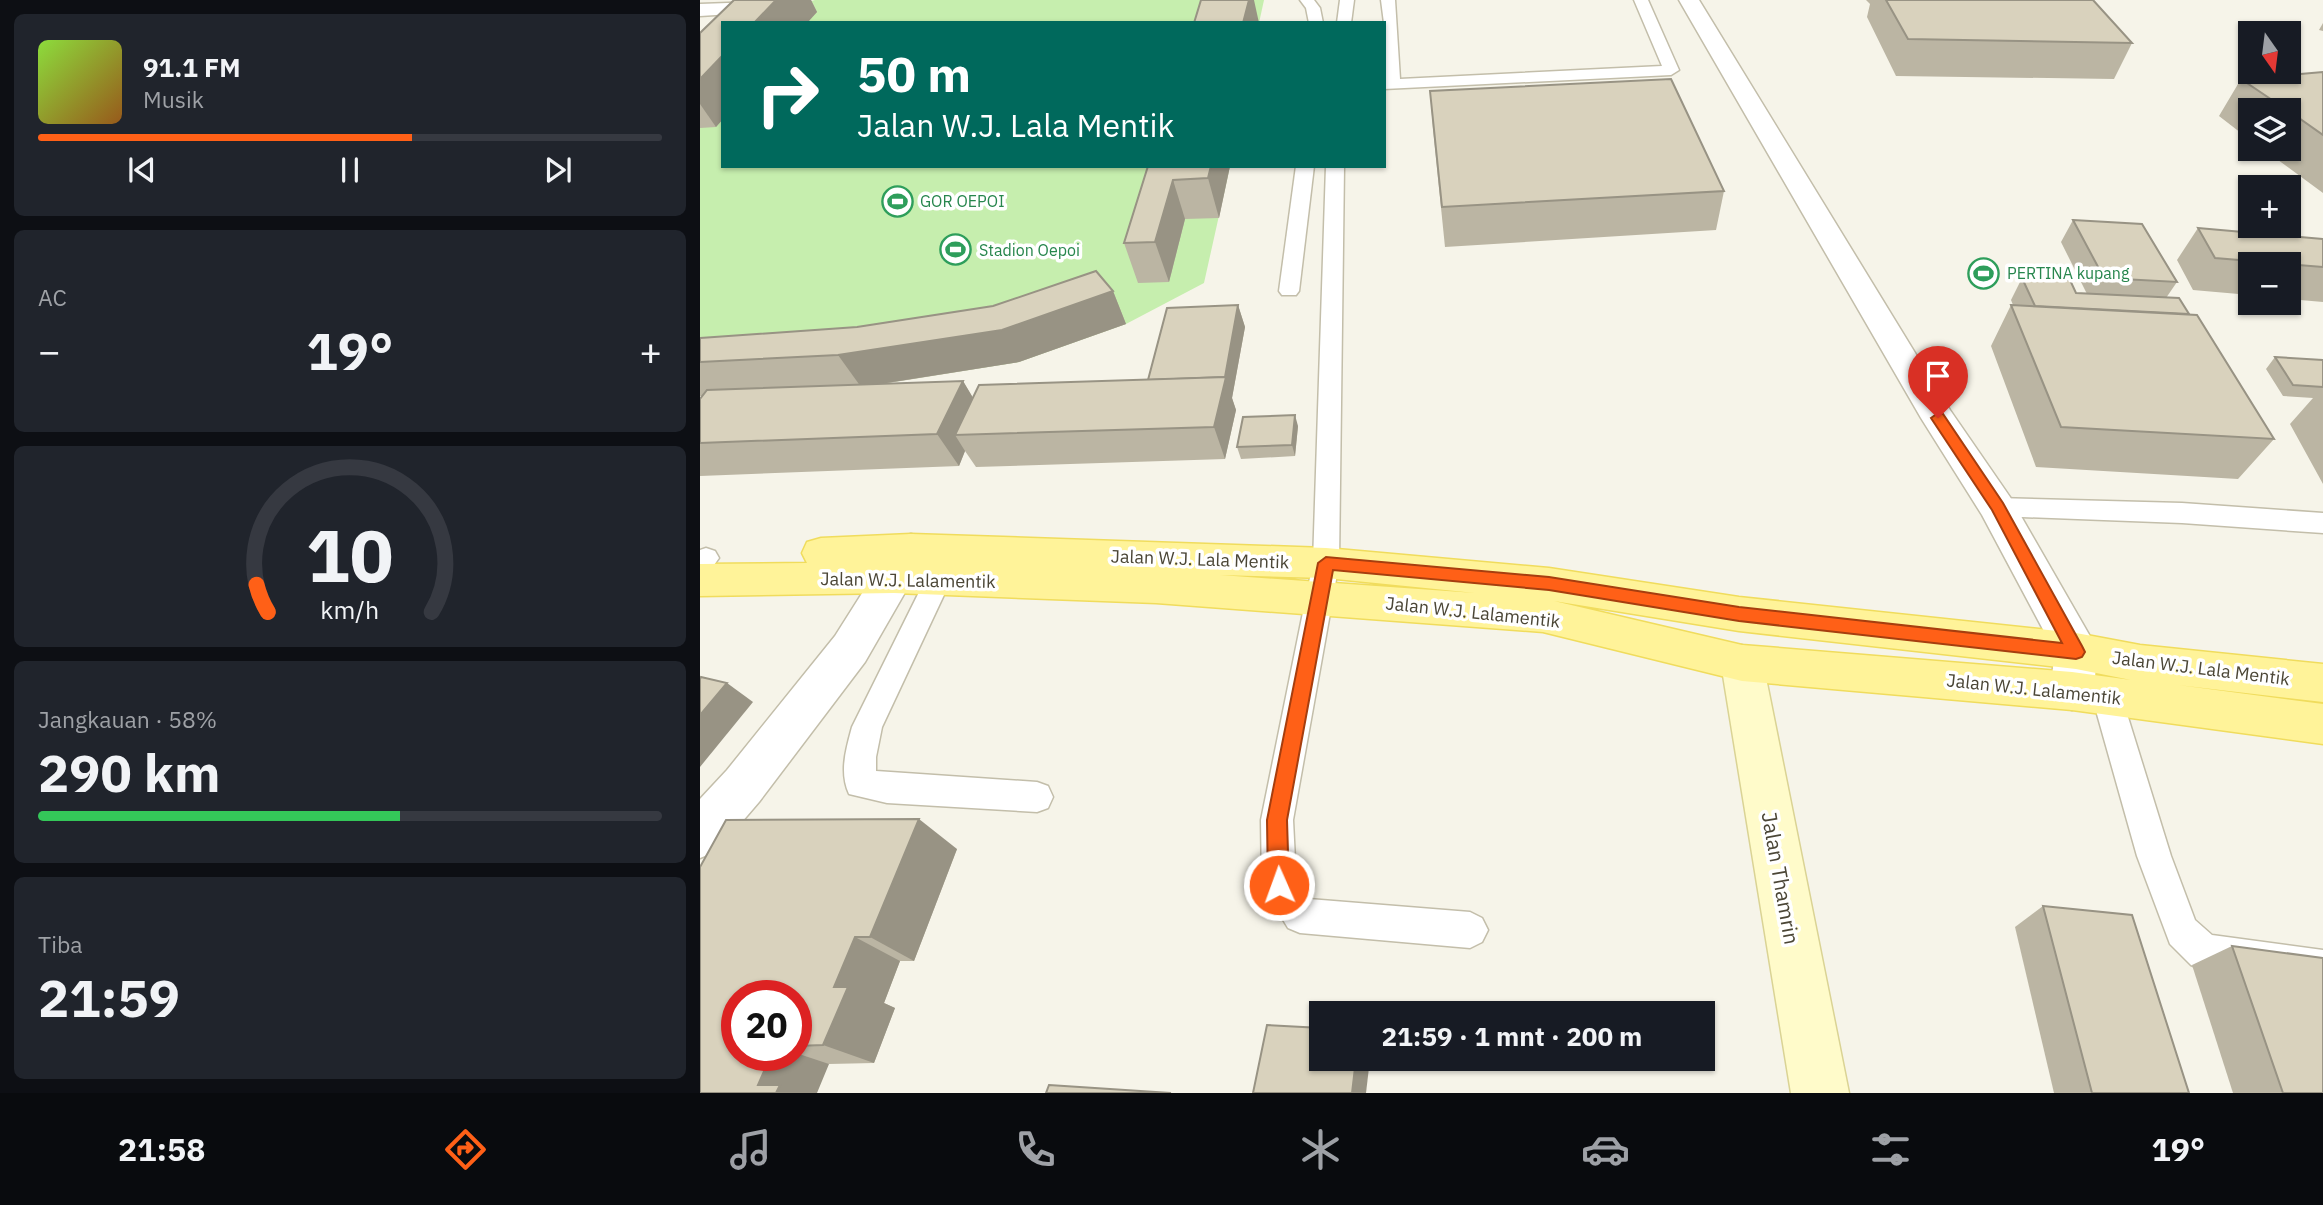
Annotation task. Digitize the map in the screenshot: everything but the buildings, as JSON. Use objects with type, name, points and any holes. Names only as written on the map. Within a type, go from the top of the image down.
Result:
[{"type":"main road","name":"Jalan W.J. Lalamentik","points":[[702,565],[924,564],[1323,580],[1543,615],[1742,663],[2086,679],[2323,724]]},
{"type":"main road","name":"Jalan W.J. Lala Mentik","points":[[1323,580],[1549,584],[1739,614],[2086,679],[2140,663],[2323,683]]},
{"type":"main road","points":[[1739,614],[1742,663]]},
{"type":"main road","name":"Jalan Thamrin","points":[[1742,663],[1820,1093]]},
{"type":"street","points":[[1689,0],[1938,418],[1997,507],[2086,679]]},
{"type":"street","points":[[700,10],[761,6]]},
{"type":"street","points":[[700,834],[743,786],[850,649],[924,564]]},
{"type":"lane","points":[[1307,0],[1313,8],[1316,21]]},
{"type":"lane","points":[[1344,21],[1347,0]]},
{"type":"lane","points":[[1388,0],[1388,83],[1671,70],[1641,0]]},
{"type":"lane","points":[[737,21],[761,6]]},
{"type":"lane","points":[[1289,291],[1305,168]]},
{"type":"lane","points":[[1335,168],[1323,580],[1277,820],[1279,885],[1300,916],[1471,930]]},
{"type":"lane","points":[[1300,209],[1334,208]]},
{"type":"lane","points":[[1997,507],[2182,513],[2323,523]]},
{"type":"lane","points":[[924,564],[867,727],[860,757],[860,783],[887,788],[1037,797]]},
{"type":"lane","points":[[2086,679],[2112,714],[2154,856],[2182,932],[2204,952],[2323,968]]},
{"type":"green space","points":[[815,0],[1264,0],[1259,21],[769,21],[779,10]]},
{"type":"green space","name":"Stadion Oepoi","points":[[721,72],[721,168],[1230,168],[1204,283],[1126,324],[1019,362],[861,387],[700,396],[700,94]]},
{"type":"place","name":"GOR OEPOI","points":[[897,201]]},
{"type":"place","name":"Stadion Oepoi","points":[[956,250]]},
{"type":"place","name":"PERTINA kupang","points":[[1984,273]]},
{"type":"route","points":[[1279,885],[1277,820],[1326,563],[1549,584],[1739,614],[2076,652],[1997,507],[1938,418]]}]
